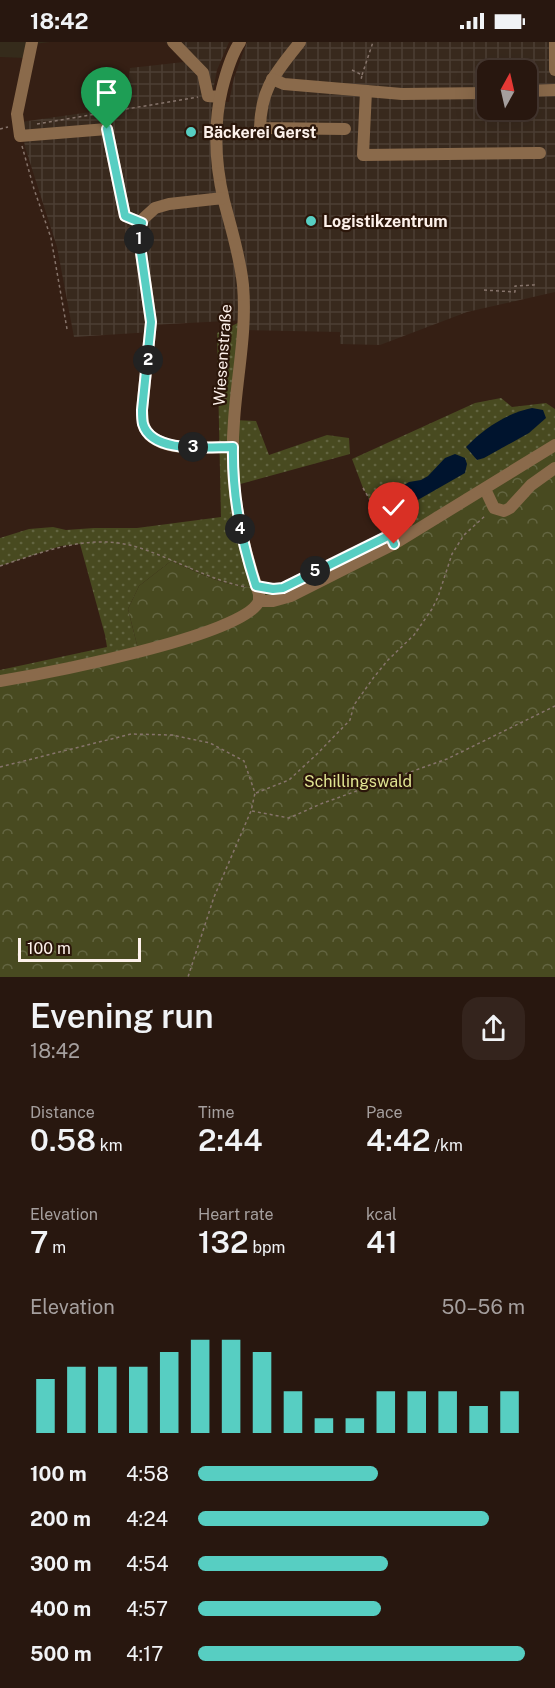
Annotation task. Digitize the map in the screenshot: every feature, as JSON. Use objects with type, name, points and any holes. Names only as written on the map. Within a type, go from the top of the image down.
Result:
[{"type":"street","points":[[32,42],[17,114],[19,131],[107,129],[125,216],[142,223]]},
{"type":"street","points":[[173,42],[203,73],[214,97]]},
{"type":"street","name":"Wiesenstraße","points":[[240,42],[214,97],[215,131],[216,155],[223,198],[238,255],[244,302],[244,330],[234,420],[233,486],[244,549],[260,601]]},
{"type":"street","points":[[300,42],[272,79],[260,107],[260,128],[345,129]]},
{"type":"street","points":[[555,42],[555,70]]},
{"type":"street","points":[[272,79],[284,84],[363,86],[402,94],[477,93]]},
{"type":"street","points":[[363,86],[363,155],[540,153]]},
{"type":"street","points":[[537,91],[555,90]]},
{"type":"street","points":[[223,198],[169,204],[155,208],[144,218],[138,232],[151,322],[142,410],[143,423],[148,433],[157,441],[172,446],[233,447]]},
{"type":"street","points":[[0,681],[74,668],[139,653],[243,617],[254,611],[260,601],[273,601],[291,596],[394,544],[555,446]]},
{"type":"street","points":[[485,489],[494,508],[504,511],[510,508],[531,485],[555,468]]},
{"type":"path","points":[[363,86],[362,75],[373,42]]},
{"type":"path","points":[[352,70],[362,75]]},
{"type":"path","points":[[35,124],[214,97]]},
{"type":"path","points":[[19,131],[34,189],[51,238],[67,329]]},
{"type":"path","points":[[484,290],[515,292],[515,286],[536,283]]},
{"type":"path","points":[[363,488],[394,544]]},
{"type":"path","points":[[255,793],[289,780],[350,720],[354,705],[374,677],[414,634],[432,609],[452,554],[464,535],[494,508]]},
{"type":"path","points":[[0,566],[61,546],[98,541],[122,543],[141,548],[230,584],[273,589],[283,588],[338,560]]},
{"type":"path","points":[[251,811],[289,818],[323,803],[447,759],[555,706]]},
{"type":"path","points":[[0,767],[131,734],[172,735],[210,743],[244,761],[255,793],[251,811],[214,897],[189,977]]},
{"type":"shaded area","points":[[0,42],[50,42],[34,44],[25,58],[0,57]]},
{"type":"shaded area","points":[[165,42],[229,42],[217,70],[211,101],[229,102],[234,78],[247,42],[555,42],[555,292],[467,312],[380,345],[340,344],[340,332],[244,330],[244,320],[151,325],[152,332],[74,337],[57,247],[25,147],[21,122],[125,107],[130,68],[184,62]]},
{"type":"green space","points":[[244,320],[234,420],[256,421],[269,455],[327,435],[349,438],[350,454],[233,486],[257,587],[273,589],[283,587],[390,535],[363,488],[352,459],[475,403],[501,398],[512,407],[546,403],[555,409],[555,440],[485,489],[291,596],[259,601],[256,587],[223,582],[171,561],[139,586],[128,609],[139,653],[0,681],[0,670],[107,647],[80,544],[61,546],[0,566],[0,538],[29,529],[137,528],[221,517],[217,333]]},
{"type":"green space","name":"Schillingswald","points":[[555,449],[555,977],[0,977],[0,681],[139,653],[128,609],[139,586],[171,561],[223,582],[256,587],[260,601],[291,596]]},
{"type":"water","points":[[532,408],[543,410],[546,418],[529,433],[477,460],[466,447],[496,423]]},
{"type":"water","points":[[455,454],[465,458],[467,464],[465,473],[402,509],[397,508],[394,502],[395,491],[409,482],[428,476],[445,458]]},
{"type":"place","name":"Bäckerei Gerst","points":[[191,132]]},
{"type":"place","name":"Logistikzentrum","points":[[311,221]]},
{"type":"route","points":[[107,129],[125,216],[142,223],[138,232],[151,322],[142,410],[143,423],[148,433],[157,441],[172,446],[233,447],[233,486],[237,516],[244,549],[256,586],[283,588],[390,535],[394,544]]}]
